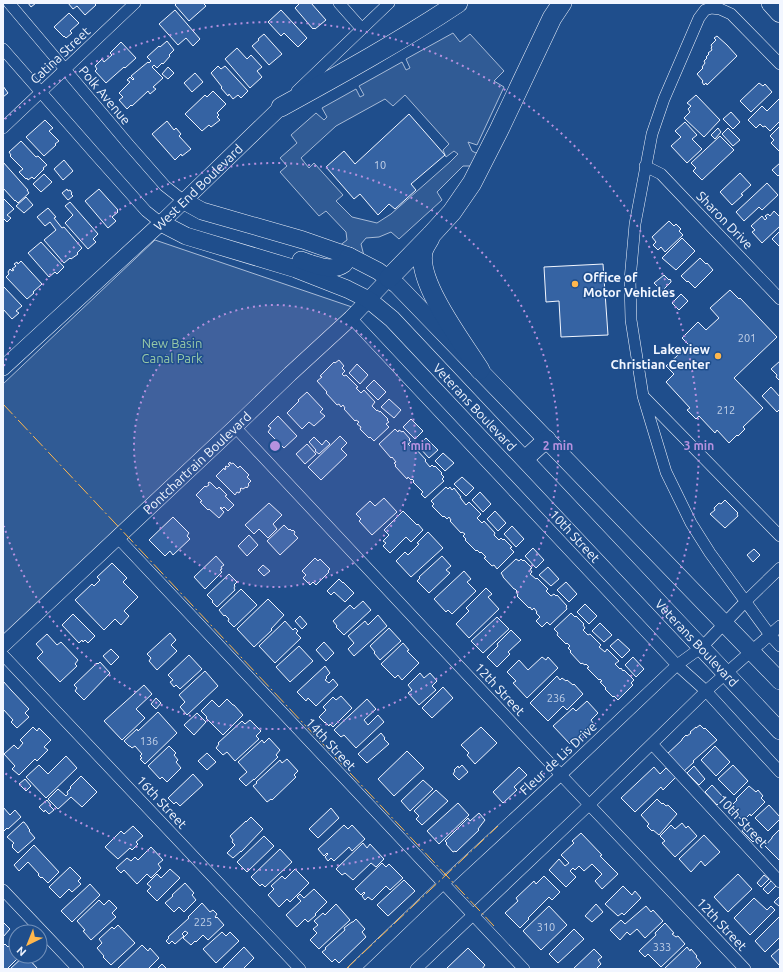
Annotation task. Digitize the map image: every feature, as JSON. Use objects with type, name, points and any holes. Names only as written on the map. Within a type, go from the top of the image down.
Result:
[{"type":"highway","points":[[281,107],[360,64],[458,3]]},
{"type":"highway","points":[[389,278],[452,212],[472,183],[552,18],[562,3]]},
{"type":"highway","points":[[771,3],[780,13]]},
{"type":"highway","points":[[431,235],[423,251],[423,264],[429,286],[433,297],[480,370]]},
{"type":"main road","name":"West End Boulevard","points":[[3,368],[161,223],[281,107]]},
{"type":"main road","points":[[184,201],[202,211],[303,240],[349,256],[389,278],[409,296],[780,681]]},
{"type":"main road","name":"Veterans Boulevard","points":[[161,223],[186,236],[296,269],[347,289],[369,300],[392,319],[780,730]]},
{"type":"main road","points":[[250,255],[280,252],[317,266],[331,268],[345,263],[349,256]]},
{"type":"main road","name":"Pontchartrain Boulevard","points":[[3,645],[351,318],[389,278]]},
{"type":"main road","points":[[525,459],[547,439]]},
{"type":"street","name":"Polk Avenue","points":[[9,3],[165,186],[184,201]]},
{"type":"street","name":"Catina Street","points":[[3,128],[135,3]]},
{"type":"street","points":[[339,3],[362,29]]},
{"type":"street","name":"West End Boulevard","points":[[281,107],[389,3]]},
{"type":"street","points":[[780,64],[731,14],[720,9],[711,8],[705,10],[699,18],[664,98],[652,134],[635,224],[630,280],[631,320],[643,396],[666,472],[691,522],[710,553],[745,602],[780,646]]},
{"type":"street","points":[[3,49],[146,211],[161,223]]},
{"type":"street","name":"Sharon Drive","points":[[645,166],[661,174],[780,299]]},
{"type":"street","name":"10th Street","points":[[351,318],[677,665],[706,691],[780,772]]},
{"type":"street","points":[[643,396],[780,536]]},
{"type":"street","name":"12th Street","points":[[235,427],[745,969]]},
{"type":"street","name":"14th Street","points":[[117,538],[524,969]]},
{"type":"street","name":"Fleur de Lis Drive","points":[[354,969],[677,665],[702,647],[724,623],[780,568]]},
{"type":"street","points":[[416,969],[590,804],[706,691],[780,626]]},
{"type":"street","name":"16th Street","points":[[3,655],[300,969]]},
{"type":"street","name":"10th Street","points":[[652,744],[780,882]]},
{"type":"street","points":[[3,890],[78,969]]},
{"type":"shaded area","points":[[453,33],[460,42],[470,34],[504,71],[494,81],[504,87],[477,145],[468,142],[472,151],[476,153],[483,148],[473,166],[463,166],[437,192],[442,200],[399,239],[391,232],[379,237],[366,238],[361,244],[364,256],[339,246],[347,240],[346,232],[326,211],[319,216],[280,172],[287,166],[280,158],[297,143],[291,135],[316,113],[324,120],[327,117],[322,108],[356,89],[360,97],[364,95],[359,86],[402,62],[406,70],[410,68],[406,59]],"holes":[[[405,95],[449,144],[443,150],[446,157],[454,151],[458,154],[391,214],[377,223],[352,217],[336,201],[343,195],[314,163],[309,168],[301,158],[336,126],[385,99],[393,106]]]},
{"type":"shaded area","name":"New Basin Canal Park","points":[[155,240],[352,307],[3,635],[3,384]]},
{"type":"building","points":[[28,3],[36,3],[31,7]]},
{"type":"building","points":[[68,3],[94,3],[96,5],[85,15],[77,6],[73,9]]},
{"type":"building","points":[[177,3],[203,3],[206,6],[189,21],[175,5]]},
{"type":"building","points":[[298,3],[311,3],[326,20],[313,29],[295,8],[299,4]]},
{"type":"building","points":[[175,10],[200,39],[193,46],[186,38],[178,45],[159,24]]},
{"type":"building","points":[[281,10],[307,38],[298,47],[284,33],[281,36],[268,22]]},
{"type":"building","points":[[69,13],[79,23],[70,31],[72,33],[66,38],[54,27]]},
{"type":"building","points":[[264,34],[282,54],[269,65],[252,46]]},
{"type":"building","points":[[717,36],[737,56],[707,85],[706,83],[704,85],[702,82],[703,81],[697,74],[703,68],[702,67],[705,63],[704,61],[709,54],[708,53],[712,50],[711,45],[716,40],[714,38]]},
{"type":"building","points":[[167,41],[174,50],[163,64],[162,63],[157,68],[154,65],[152,67],[163,78],[153,87],[156,89],[150,94],[148,91],[127,109],[119,100],[123,97],[119,93],[130,82],[127,80],[130,77],[133,80],[134,79],[131,76],[151,61],[147,57]]},
{"type":"building","points":[[121,42],[136,58],[106,83],[95,71],[97,69],[95,66],[102,59],[104,62],[112,55],[110,53]]},
{"type":"building","points":[[237,48],[247,59],[251,55],[262,67],[257,71],[262,77],[250,88],[225,59]]},
{"type":"building","points":[[218,66],[221,69],[225,66],[248,91],[241,98],[238,95],[233,99],[221,88],[222,87],[211,73]]},
{"type":"building","points":[[168,67],[174,73],[168,79],[162,74]]},
{"type":"building","points":[[195,73],[203,82],[192,92],[184,83]]},
{"type":"building","points":[[759,83],[763,86],[765,84],[772,92],[751,112],[740,101]]},
{"type":"building","points":[[3,86],[8,93],[3,97]]},
{"type":"building","points":[[213,91],[226,104],[217,113],[219,115],[217,117],[220,120],[211,127],[209,125],[202,131],[185,114],[205,95],[207,97]]},
{"type":"building","points":[[696,95],[720,120],[704,137],[684,118],[690,112],[688,109],[691,106],[687,103]]},
{"type":"building","points":[[779,99],[780,121],[770,131],[765,126],[763,127],[760,124],[756,128],[748,120],[762,106],[767,111]]},
{"type":"building","points":[[731,112],[740,122],[733,129],[723,119]]},
{"type":"building","points":[[409,114],[445,155],[411,184],[416,190],[395,209],[389,204],[378,215],[360,194],[354,199],[326,167],[344,151],[355,164]]},
{"type":"building","points":[[45,120],[53,128],[49,131],[59,141],[44,156],[26,137]]},
{"type":"building","points":[[167,121],[174,130],[176,128],[181,134],[179,136],[191,149],[182,156],[181,154],[175,160],[152,134]]},
{"type":"building","points":[[685,122],[697,135],[692,139],[702,149],[687,163],[671,146],[681,137],[675,131]]},
{"type":"building","points":[[779,127],[780,152],[771,143],[774,140],[770,136]]},
{"type":"building","points":[[718,128],[721,132],[715,139],[711,135]]},
{"type":"building","points":[[728,128],[740,140],[733,146],[722,134]]},
{"type":"building","points":[[720,136],[734,150],[702,180],[693,171],[696,168],[691,163]]},
{"type":"building","points":[[21,141],[36,157],[38,156],[47,165],[34,179],[32,177],[28,180],[27,178],[26,179],[19,172],[23,169],[10,156],[11,155],[9,152]]},
{"type":"building","points":[[64,160],[73,171],[63,180],[54,169]]},
{"type":"building","points":[[3,162],[28,190],[29,193],[18,203],[3,188]]},
{"type":"building","points":[[780,163],[780,174],[778,176],[772,170]]},
{"type":"building","points":[[740,173],[751,185],[732,205],[720,192]]},
{"type":"building","points":[[44,174],[52,182],[41,192],[33,184]]},
{"type":"building","points":[[767,183],[778,195],[762,210],[759,207],[744,221],[736,212]]},
{"type":"building","points":[[67,189],[68,191],[70,190],[73,196],[68,200],[62,193]]},
{"type":"building","points":[[99,189],[118,210],[118,212],[112,217],[116,221],[108,228],[85,201]]},
{"type":"building","points":[[26,197],[33,205],[24,213],[16,206]]},
{"type":"building","points":[[3,198],[14,209],[7,215],[11,218],[7,222],[3,218]]},
{"type":"building","points":[[70,202],[98,234],[93,239],[96,242],[88,249],[65,223],[73,215],[65,206]]},
{"type":"building","points":[[48,208],[56,217],[54,218],[62,228],[64,227],[82,248],[77,253],[78,254],[64,263],[44,240],[56,230],[50,222],[45,226],[37,217]]},
{"type":"building","points":[[774,211],[780,217],[780,226],[762,243],[752,232],[755,230],[751,226],[762,216],[765,220],[767,218],[765,216],[768,214],[770,216]]},
{"type":"building","points":[[669,221],[674,226],[676,224],[681,229],[679,231],[683,235],[665,252],[661,247],[658,250],[653,245],[656,242],[652,237]]},
{"type":"building","points":[[780,231],[780,247],[772,239]]},
{"type":"building","points":[[682,238],[695,251],[676,270],[662,258]]},
{"type":"building","points":[[41,242],[64,267],[57,274],[55,272],[49,277],[28,253]]},
{"type":"building","points":[[700,258],[713,270],[695,288],[681,276]]},
{"type":"building","points":[[21,261],[42,284],[27,299],[6,277],[9,274],[8,272],[10,269],[12,271],[14,270],[12,269],[16,266],[14,264],[17,262],[18,264]]},
{"type":"building","name":"Office of Motor Vehicles","points":[[603,264],[608,335],[561,337],[559,301],[546,302],[544,267]]},
{"type":"building","points":[[664,275],[669,280],[670,279],[671,282],[662,291],[654,283]]},
{"type":"building","points":[[4,287],[22,306],[16,311],[19,313],[12,319],[3,309]]},
{"type":"building","name":"Lakeview Christian Center","points":[[730,290],[739,299],[740,298],[777,337],[734,378],[763,408],[743,427],[745,429],[729,443],[717,430],[715,433],[699,416],[696,419],[687,410],[690,408],[666,382],[674,374],[666,366],[689,345],[682,338],[698,322],[706,330],[719,318],[710,308]]},
{"type":"building","points":[[681,294],[688,301],[679,310],[672,303]]},
{"type":"building","points":[[339,360],[344,366],[342,368],[345,371],[342,374],[344,376],[346,375],[358,387],[356,388],[361,393],[364,390],[375,402],[372,406],[388,419],[387,420],[389,422],[386,424],[389,427],[374,441],[360,429],[361,427],[357,424],[359,422],[356,420],[355,421],[344,409],[345,408],[343,405],[341,407],[339,404],[337,405],[317,381],[334,362],[335,363]]},
{"type":"building","points":[[780,361],[780,381],[771,369]]},
{"type":"building","points":[[357,364],[368,375],[360,384],[349,373]]},
{"type":"building","points":[[374,380],[386,392],[378,400],[366,388]]},
{"type":"building","points":[[771,387],[780,397],[780,409],[777,412],[762,396]]},
{"type":"building","points":[[307,392],[323,409],[320,412],[325,416],[314,426],[309,422],[302,429],[287,413]]},
{"type":"building","points":[[389,399],[401,410],[394,418],[381,407]]},
{"type":"building","points":[[278,416],[297,436],[284,448],[268,432],[271,428],[268,426]]},
{"type":"building","points":[[411,419],[423,431],[415,439],[403,427]]},
{"type":"building","points":[[395,429],[398,432],[399,430],[402,432],[403,431],[410,439],[409,440],[411,442],[408,444],[413,449],[415,448],[430,467],[432,465],[434,467],[435,466],[444,477],[442,479],[444,481],[425,498],[421,494],[423,492],[413,482],[414,481],[408,477],[407,479],[395,466],[396,465],[394,463],[396,462],[392,457],[391,458],[379,444]]},
{"type":"building","points":[[340,436],[347,443],[341,449],[347,455],[321,480],[308,467]]},
{"type":"building","points":[[314,437],[322,445],[326,440],[330,444],[319,454],[309,442]]},
{"type":"building","points":[[426,438],[438,450],[429,458],[418,446]]},
{"type":"building","points":[[307,444],[316,454],[305,464],[296,454]]},
{"type":"building","points":[[443,453],[454,463],[445,471],[435,461]]},
{"type":"building","points":[[230,462],[238,468],[240,466],[249,475],[247,477],[251,481],[247,488],[241,488],[239,493],[237,492],[235,495],[216,476],[224,468],[225,470],[226,466],[228,467],[230,465],[228,464]]},
{"type":"building","points":[[462,477],[474,488],[466,496],[454,484]]},
{"type":"building","points":[[209,482],[217,489],[219,487],[234,505],[228,511],[224,507],[222,509],[221,507],[220,508],[224,512],[219,518],[200,502],[202,501],[196,495],[205,486],[206,487],[209,485]]},
{"type":"building","points":[[446,487],[448,489],[450,487],[452,490],[454,488],[466,505],[469,502],[481,514],[477,518],[482,523],[484,521],[499,540],[501,538],[503,540],[504,539],[512,547],[510,548],[514,552],[497,569],[484,558],[486,557],[481,552],[476,551],[465,540],[466,539],[463,536],[465,534],[462,532],[461,533],[450,521],[451,520],[449,517],[447,519],[444,516],[443,517],[432,506],[434,504],[431,501]]},
{"type":"building","points":[[480,492],[491,504],[483,512],[472,500]]},
{"type":"building","points":[[384,498],[397,512],[372,535],[359,521],[361,519],[356,514],[370,501],[375,506]]},
{"type":"building","points":[[725,500],[738,513],[738,516],[725,528],[710,514],[715,510],[714,508],[719,503],[721,504]]},
{"type":"building","points":[[269,503],[282,515],[273,524],[277,529],[268,538],[259,529],[254,534],[245,525]]},
{"type":"building","points":[[403,511],[423,530],[411,542],[406,537],[390,553],[383,546],[386,543],[383,541],[389,535],[384,530]]},
{"type":"building","points":[[495,511],[506,523],[498,531],[487,519]]},
{"type":"building","points":[[173,517],[189,533],[187,536],[190,539],[173,555],[170,551],[165,556],[149,540]]},
{"type":"building","points":[[284,525],[289,530],[293,530],[295,532],[294,534],[298,538],[280,555],[267,541]]},
{"type":"building","points":[[512,526],[524,539],[516,547],[504,534]]},
{"type":"building","points":[[428,532],[443,548],[411,577],[396,561],[405,552],[408,555]]},
{"type":"building","points":[[249,535],[258,545],[247,556],[238,546]]},
{"type":"building","points":[[533,548],[544,560],[536,568],[525,556]]},
{"type":"building","points":[[754,549],[760,555],[753,562],[747,555]]},
{"type":"building","points":[[216,556],[224,565],[220,570],[222,572],[205,589],[194,577]]},
{"type":"building","points":[[442,556],[451,566],[446,570],[450,573],[429,593],[417,581],[420,578],[419,577]]},
{"type":"building","points":[[315,558],[318,561],[320,559],[330,569],[328,571],[329,572],[316,585],[313,582],[310,585],[303,578],[306,575],[302,571]]},
{"type":"building","points":[[516,559],[519,561],[521,559],[523,561],[524,560],[532,568],[530,569],[532,572],[530,574],[536,579],[537,578],[548,589],[546,591],[551,596],[554,594],[556,596],[557,595],[567,606],[567,609],[550,625],[547,622],[542,627],[536,621],[540,617],[534,608],[532,610],[530,607],[529,608],[517,596],[517,591],[503,577],[501,573]]},
{"type":"building","points":[[112,563],[127,578],[123,582],[138,597],[124,611],[129,616],[121,625],[115,619],[104,630],[75,600],[92,584],[94,586],[100,580],[97,577]]},
{"type":"building","points":[[263,565],[270,571],[264,576],[258,570]]},
{"type":"building","points":[[548,567],[559,579],[551,586],[539,575]]},
{"type":"building","points":[[464,571],[471,579],[467,582],[476,591],[452,614],[448,610],[446,612],[434,599]]},
{"type":"building","points":[[229,574],[237,582],[234,585],[235,590],[217,607],[207,595]]},
{"type":"building","points":[[339,579],[354,593],[345,602],[334,592],[331,595],[327,591]]},
{"type":"building","points":[[566,582],[577,594],[569,602],[557,590]]},
{"type":"building","points":[[486,588],[492,594],[488,597],[499,609],[469,638],[456,624],[469,611],[466,608]]},
{"type":"building","points":[[241,589],[257,605],[234,627],[228,621],[229,619],[219,610]]},
{"type":"building","points":[[268,599],[284,615],[271,629],[272,630],[254,647],[237,629]]},
{"type":"building","points":[[363,601],[371,610],[344,635],[336,627],[337,626],[333,621],[350,605],[354,609]]},
{"type":"building","points":[[585,604],[597,616],[589,624],[577,612]]},
{"type":"building","points":[[571,613],[584,624],[583,625],[585,628],[583,630],[588,635],[590,634],[601,645],[599,647],[605,652],[607,649],[619,661],[615,664],[623,671],[624,670],[634,680],[631,683],[633,685],[618,700],[605,689],[606,688],[600,682],[602,681],[600,679],[599,680],[587,668],[589,667],[586,664],[581,664],[570,652],[571,651],[568,648],[570,646],[557,635],[558,633],[554,629]]},
{"type":"building","points":[[73,614],[95,636],[88,643],[85,640],[83,642],[82,640],[79,643],[62,625]]},
{"type":"building","points":[[378,615],[387,626],[354,656],[348,649],[354,643],[348,636],[365,621],[368,625]]},
{"type":"building","points":[[300,616],[307,624],[302,629],[295,621]]},
{"type":"building","points":[[497,617],[509,629],[483,653],[471,641]]},
{"type":"building","points":[[285,621],[293,630],[295,628],[298,631],[296,633],[301,638],[275,663],[259,646]]},
{"type":"building","points":[[600,623],[612,635],[604,642],[592,631]]},
{"type":"building","points":[[389,628],[401,641],[380,660],[370,646]]},
{"type":"building","points":[[511,630],[521,640],[508,652],[510,654],[497,667],[487,657]]},
{"type":"building","points":[[170,633],[176,640],[171,645],[177,651],[157,670],[149,661],[151,658],[147,654]]},
{"type":"building","points":[[47,634],[57,645],[61,642],[78,660],[75,664],[77,666],[60,682],[37,658],[43,652],[36,644]]},
{"type":"building","points":[[618,639],[630,650],[622,658],[610,646]]},
{"type":"building","points":[[324,642],[334,653],[326,661],[316,650]]},
{"type":"building","points":[[403,643],[409,650],[407,651],[419,663],[402,680],[398,675],[395,678],[381,664]]},
{"type":"building","points":[[299,646],[313,661],[290,682],[276,667]]},
{"type":"building","points":[[111,649],[119,657],[111,665],[103,656]]},
{"type":"building","points":[[189,655],[202,669],[180,689],[176,685],[174,687],[170,682],[173,680],[168,675]]},
{"type":"building","points":[[542,657],[546,660],[548,657],[558,668],[527,698],[513,683],[516,681],[507,672],[519,660],[528,670]]},
{"type":"building","points":[[633,657],[644,669],[636,677],[625,665]]},
{"type":"building","points":[[100,662],[110,673],[84,700],[75,691],[77,688],[74,685],[97,663],[98,664]]},
{"type":"building","points":[[325,666],[330,673],[325,680],[329,683],[333,679],[338,685],[316,706],[308,698],[306,701],[297,692]]},
{"type":"building","points":[[205,671],[218,686],[187,715],[180,707],[185,702],[179,695]]},
{"type":"building","points":[[420,673],[424,678],[430,673],[437,681],[432,686],[436,690],[419,705],[408,693],[412,690],[408,685]]},
{"type":"building","points":[[557,676],[560,680],[562,678],[573,685],[574,684],[583,694],[567,710],[563,706],[548,721],[530,703]]},
{"type":"building","points":[[3,681],[29,709],[25,713],[29,717],[17,728],[11,722],[13,720],[3,709]]},
{"type":"building","points":[[144,685],[152,694],[136,709],[145,718],[122,740],[104,721]]},
{"type":"building","points":[[443,687],[453,698],[432,718],[422,708]]},
{"type":"building","points":[[341,696],[352,708],[333,727],[330,724],[329,726],[319,717],[326,710],[323,707],[333,697],[336,700]]},
{"type":"building","points":[[156,698],[161,703],[156,709],[151,704]]},
{"type":"building","points":[[227,699],[243,715],[223,735],[201,711],[212,700],[219,707]]},
{"type":"building","points":[[367,699],[376,709],[364,720],[368,725],[378,715],[384,722],[356,748],[344,735],[341,737],[334,730]]},
{"type":"building","points":[[587,701],[598,713],[591,720],[593,723],[570,744],[553,726],[573,708],[576,711]]},
{"type":"building","points":[[158,712],[177,733],[145,764],[140,759],[142,758],[140,756],[142,754],[135,746],[132,748],[124,741],[137,729],[138,731]]},
{"type":"building","points":[[197,713],[206,722],[194,735],[184,725]]},
{"type":"building","points":[[250,720],[261,731],[256,736],[259,739],[235,761],[227,752],[223,755],[216,748],[219,744],[218,743],[242,721],[245,724]]},
{"type":"building","points":[[700,725],[717,740],[683,772],[666,755],[686,735],[687,736]]},
{"type":"building","points":[[33,727],[37,731],[39,728],[51,740],[44,747],[48,750],[37,761],[35,759],[19,775],[12,769],[15,766],[4,754],[14,745],[18,749],[23,743],[20,740]]},
{"type":"building","points":[[481,727],[497,743],[475,764],[467,755],[469,753],[461,745]]},
{"type":"building","points":[[381,733],[389,744],[367,763],[358,754]]},
{"type":"building","points":[[269,738],[280,750],[276,755],[278,757],[246,786],[239,779],[247,772],[238,762],[262,740],[264,743]]},
{"type":"building","points":[[169,746],[176,753],[174,755],[178,760],[176,762],[181,768],[167,782],[162,777],[160,779],[148,766]]},
{"type":"building","points":[[715,746],[730,762],[716,776],[701,760]]},
{"type":"building","points":[[407,751],[424,768],[394,796],[378,779]]},
{"type":"building","points":[[207,753],[216,762],[207,770],[198,761]]},
{"type":"building","points":[[66,756],[77,768],[46,798],[26,777],[39,765],[48,774]]},
{"type":"building","points":[[287,759],[298,771],[294,775],[296,777],[272,800],[271,799],[267,802],[253,786],[280,760],[282,763]]},
{"type":"building","points":[[462,765],[468,772],[459,780],[453,774],[455,771],[454,770],[458,766],[459,768]]},
{"type":"building","points":[[733,765],[748,781],[734,795],[718,779]]},
{"type":"building","points":[[694,766],[705,779],[699,785],[687,773]]},
{"type":"building","points":[[519,767],[527,775],[514,787],[517,790],[503,803],[493,792]]},
{"type":"building","points":[[654,767],[660,774],[666,768],[676,777],[663,790],[661,787],[635,812],[621,798]]},
{"type":"building","points":[[193,774],[203,785],[180,806],[176,802],[174,804],[168,798]]},
{"type":"building","points":[[81,776],[97,792],[82,807],[71,797],[58,809],[48,799],[58,789],[66,796],[68,794],[67,792],[71,788],[70,787]]},
{"type":"building","points":[[25,779],[31,786],[26,791],[19,784]]},
{"type":"building","points":[[423,780],[433,789],[410,811],[401,801]]},
{"type":"building","points":[[712,785],[724,798],[717,805],[705,792]]},
{"type":"building","points":[[749,786],[756,792],[758,790],[763,796],[761,798],[765,802],[751,816],[750,814],[743,821],[729,808]]},
{"type":"building","points":[[436,790],[448,801],[422,825],[416,819],[419,816],[414,811]]},
{"type":"building","points":[[657,799],[662,804],[663,803],[666,806],[668,805],[677,814],[659,835],[647,826],[649,824],[641,815]]},
{"type":"building","points":[[47,800],[54,810],[49,814],[45,810],[44,812],[39,807]]},
{"type":"building","points":[[458,803],[469,815],[439,844],[427,831]]},
{"type":"building","points":[[769,805],[780,817],[780,819],[768,831],[755,818]]},
{"type":"building","points":[[3,807],[10,815],[15,810],[21,817],[3,832]]},
{"type":"building","points":[[331,808],[339,818],[318,838],[309,829]]},
{"type":"building","points":[[479,813],[485,820],[478,829],[479,830],[456,852],[453,852],[445,841],[468,818],[470,821]]},
{"type":"building","points":[[251,817],[263,829],[241,852],[233,858],[227,853],[235,845],[230,836]]},
{"type":"building","points":[[23,822],[35,838],[18,853],[12,847],[14,843],[7,837]]},
{"type":"building","points":[[682,823],[686,828],[688,826],[697,836],[675,857],[662,843],[665,841],[660,836],[671,825],[675,829]]},
{"type":"building","points":[[344,825],[348,829],[352,825],[365,839],[352,851],[349,847],[334,861],[331,858],[328,861],[325,857],[328,854],[327,853],[324,856],[318,849]]},
{"type":"building","points":[[749,825],[759,836],[753,842],[742,831],[744,826],[746,828]]},
{"type":"building","points":[[133,826],[143,836],[136,842],[138,844],[132,850],[130,848],[118,859],[105,847],[121,831],[124,834]]},
{"type":"building","points":[[780,829],[780,859],[779,860],[765,846]]},
{"type":"building","points":[[581,833],[602,855],[600,856],[618,874],[602,889],[595,881],[602,874],[592,864],[584,871],[579,866],[575,870],[573,868],[570,871],[576,877],[566,887],[549,870],[559,859],[565,866],[569,863],[561,855],[574,843],[572,841]]},
{"type":"building","points":[[704,835],[720,852],[705,866],[701,861],[691,872],[679,859]]},
{"type":"building","points":[[264,836],[274,846],[247,872],[237,862]]},
{"type":"building","points":[[363,843],[367,848],[370,844],[384,859],[376,867],[371,863],[353,880],[345,873],[342,875],[336,869]]},
{"type":"building","points":[[34,845],[59,872],[48,883],[38,875],[39,874],[28,862],[19,871],[14,865]]},
{"type":"building","points":[[151,847],[163,860],[158,864],[161,868],[151,878],[147,874],[137,884],[124,870],[121,873],[116,868],[127,858],[131,861],[135,857],[138,860]]},
{"type":"building","points":[[280,849],[292,862],[265,887],[262,884],[260,886],[251,877]]},
{"type":"building","points":[[382,863],[386,867],[389,864],[403,878],[390,890],[386,886],[372,900],[368,897],[365,900],[362,896],[365,893],[364,892],[361,895],[355,889]]},
{"type":"building","points":[[70,867],[81,878],[78,881],[81,884],[72,892],[69,889],[60,898],[49,887]]},
{"type":"building","points":[[170,869],[180,878],[157,901],[147,891],[151,887],[147,884],[157,874],[161,878]]},
{"type":"building","points":[[295,869],[309,883],[290,902],[287,899],[279,907],[268,895],[274,889],[271,886],[282,876],[285,879]]},
{"type":"building","points":[[738,874],[752,889],[728,912],[714,897]]},
{"type":"building","points":[[764,875],[769,879],[761,887],[757,883]]},
{"type":"building","points":[[544,876],[560,892],[552,900],[549,897],[520,928],[505,913],[518,901],[516,898],[534,881],[536,884]]},
{"type":"building","points":[[404,880],[415,891],[388,916],[377,905]]},
{"type":"building","points":[[771,881],[775,883],[774,884],[776,886],[768,894],[763,889]]},
{"type":"building","points":[[185,883],[194,893],[192,895],[196,900],[184,912],[179,907],[174,912],[165,903]]},
{"type":"building","points":[[90,884],[100,895],[72,922],[61,911]]},
{"type":"building","points":[[623,886],[632,895],[635,891],[641,898],[624,915],[622,913],[618,916],[605,904]]},
{"type":"building","points":[[314,889],[327,902],[308,922],[305,919],[297,927],[286,915],[301,901],[297,897],[300,894],[304,898]]},
{"type":"building","points":[[780,896],[780,906],[779,906],[774,902]]},
{"type":"building","points":[[754,898],[767,910],[771,906],[775,910],[750,935],[734,918]]},
{"type":"building","points":[[99,900],[104,905],[109,900],[117,908],[112,913],[116,917],[91,940],[77,921]]},
{"type":"building","points":[[202,903],[210,912],[213,910],[217,914],[215,917],[217,917],[224,925],[208,940],[203,935],[191,945],[183,938],[188,933],[185,931],[182,934],[184,936],[175,944],[172,941],[169,944],[166,941],[169,938],[168,937],[189,918],[188,917]]},
{"type":"building","points":[[336,904],[350,920],[319,949],[310,940],[317,933],[313,929],[318,925],[314,921],[323,913],[325,915]]},
{"type":"building","points":[[596,904],[603,912],[592,922],[585,916]]},
{"type":"building","points":[[549,906],[567,925],[541,950],[523,931]]},
{"type":"building","points":[[646,906],[651,912],[653,910],[663,921],[645,938],[637,929],[630,935],[627,932],[620,940],[610,930],[621,920],[625,924]]},
{"type":"building","points":[[779,917],[780,937],[765,952],[755,941]]},
{"type":"building","points":[[356,919],[365,929],[362,932],[366,937],[339,963],[335,959],[332,962],[322,952],[345,930],[344,928]]},
{"type":"building","points":[[3,922],[8,927],[8,931],[3,937]]},
{"type":"building","points":[[665,923],[674,933],[672,934],[676,937],[678,936],[685,944],[661,967],[648,954],[645,957],[639,951],[656,935],[655,933]]},
{"type":"building","points":[[118,925],[135,943],[111,965],[97,948],[102,943],[99,939],[112,927],[114,929]]},
{"type":"building","points":[[574,929],[584,939],[558,963],[549,954]]},
{"type":"building","points":[[222,932],[226,936],[230,932],[239,941],[216,963],[203,949]]},
{"type":"building","points":[[5,944],[8,947],[8,964],[12,964],[7,969],[3,969],[3,946]]},
{"type":"building","points":[[142,945],[148,951],[150,948],[159,958],[148,969],[118,968]]},
{"type":"building","points":[[244,947],[254,958],[243,969],[224,969],[223,968]]},
{"type":"building","points":[[687,947],[690,951],[691,949],[701,963],[695,969],[664,969]]},
{"type":"building","points":[[468,948],[485,965],[482,969],[447,968]]},
{"type":"building","points":[[780,948],[780,966],[771,956]]},
{"type":"building","points":[[594,949],[602,957],[598,960],[601,964],[596,969],[573,969]]},
{"type":"building","points":[[15,964],[33,964],[38,969],[10,969]]},
{"type":"building","points":[[162,964],[167,969],[157,969]]},
{"type":"power","points":[[3,404],[494,926]]},
{"type":"power","points":[[346,969],[498,826]]},
{"type":"place","name":"Office of Motor Vehicles","points":[[575,284]]},
{"type":"place","name":"Lakeview Christian Center","points":[[718,356]]}]
